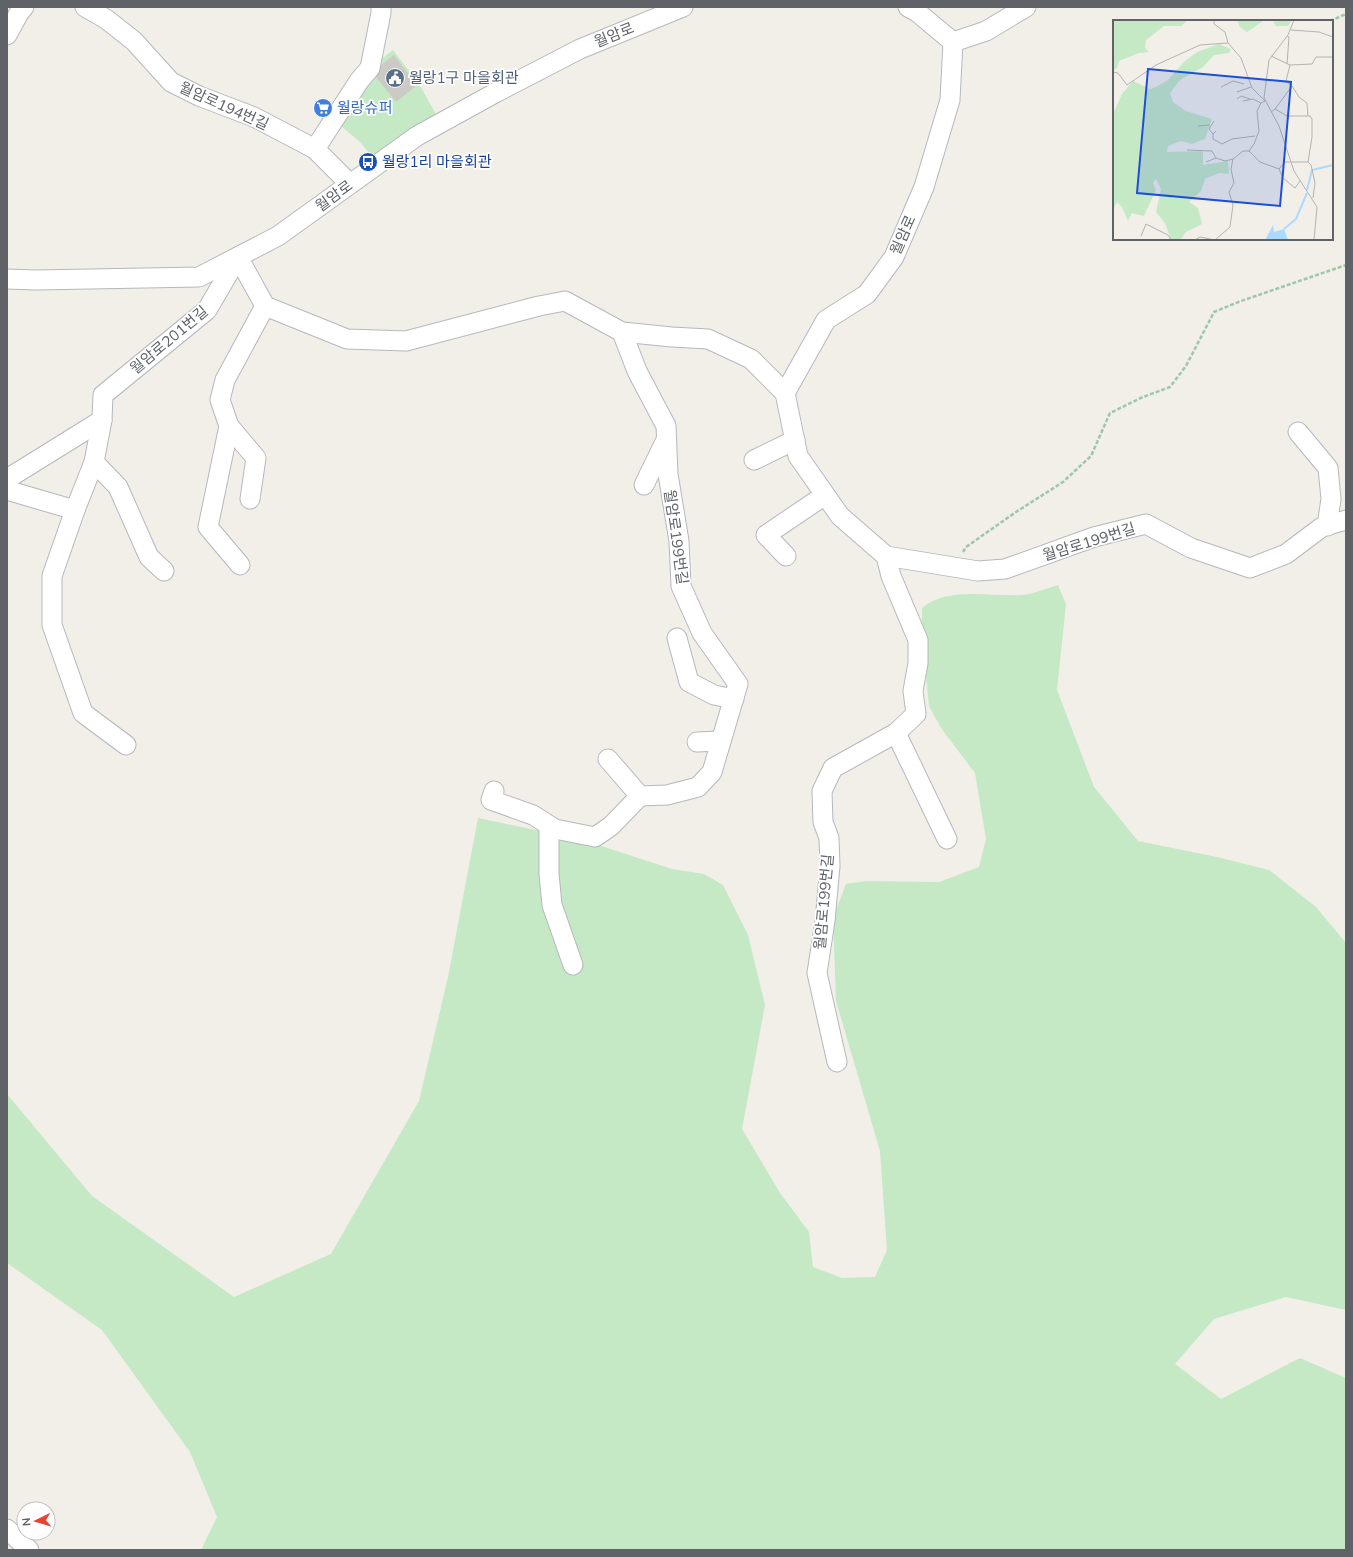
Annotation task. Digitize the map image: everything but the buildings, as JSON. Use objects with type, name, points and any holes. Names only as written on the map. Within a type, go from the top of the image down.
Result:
[{"type":"street","points":[[7,35],[24,7]]},
{"type":"street","name":"월암로194번길","points":[[85,7],[106,19],[134,41],[171,82],[199,96],[254,117],[315,149],[350,184]]},
{"type":"street","points":[[315,149],[359,81],[370,68],[381,7]]},
{"type":"street","name":"월암로","points":[[7,279],[36,280],[199,277],[278,236],[417,136],[495,93],[580,49],[682,7]]},
{"type":"street","points":[[908,7],[917,12],[953,42],[986,31],[1026,7]]},
{"type":"street","name":"월암로","points":[[785,393],[826,320],[867,294],[894,258],[924,187],[950,100],[953,42]]},
{"type":"street","points":[[238,257],[266,306],[347,339],[406,341],[538,306],[565,301],[622,332],[708,339],[751,359],[785,393],[798,456],[840,516],[886,556]]},
{"type":"street","name":"월암로201번길","points":[[126,746],[82,713],[52,625],[52,576],[75,510],[94,462],[102,420],[103,395],[207,310],[238,257]]},
{"type":"street","points":[[250,500],[256,458],[229,426],[220,400],[225,380],[266,306]]},
{"type":"street","name":"월암로199번길","points":[[622,332],[637,372],[666,426],[668,474],[679,541],[681,586],[702,633],[738,684],[712,772],[698,787],[667,795],[640,796]]},
{"type":"street","points":[[8,485],[102,420]]},
{"type":"street","points":[[229,426],[208,527],[240,565]]},
{"type":"street","points":[[1298,432],[1328,468],[1332,499],[1327,526]]},
{"type":"street","points":[[644,485],[666,439]]},
{"type":"street","points":[[754,460],[795,440]]},
{"type":"street","points":[[94,462],[118,487],[149,557],[164,571]]},
{"type":"street","points":[[8,485],[75,510]]},
{"type":"street","points":[[786,556],[766,535],[825,495]]},
{"type":"street","name":"월암로199번길","points":[[837,1062],[817,973],[826,921],[830,866],[829,838],[823,822],[822,791],[833,768],[896,733],[916,714],[913,691],[918,663],[918,640],[891,576],[886,556],[978,571],[1005,569],[1094,537],[1146,524],[1191,548],[1250,568],[1286,554],[1322,527],[1346,520]]},
{"type":"street","points":[[677,638],[689,682],[714,695],[734,699]]},
{"type":"street","points":[[896,733],[947,838]]},
{"type":"street","points":[[697,742],[721,742]]},
{"type":"street","points":[[494,791],[492,800],[533,815],[555,829],[594,837],[611,826],[640,796],[608,759]]},
{"type":"street","points":[[550,826],[549,874],[552,905],[573,966]]},
{"type":"street","points":[[7,1529],[29,1550]]},
{"type":"path","points":[[1332,20],[1346,14]]},
{"type":"path","points":[[952,567],[966,547],[1016,512],[1063,482],[1091,456],[1110,412],[1170,387],[1186,366],[1214,312],[1241,301],[1346,265]]},
{"type":"green space","points":[[393,50],[419,84],[441,123],[378,163],[360,142],[334,120],[370,68]]},
{"type":"green space","points":[[1058,585],[1066,604],[1057,690],[1094,787],[1138,841],[1217,857],[1269,870],[1316,907],[1346,943],[1346,1310],[1286,1297],[1214,1319],[1175,1364],[1221,1399],[1300,1358],[1346,1378],[1346,1550],[201,1550],[217,1517],[190,1452],[102,1330],[7,1263],[7,1094],[92,1196],[234,1297],[331,1254],[419,1101],[448,977],[478,818],[583,840],[672,869],[704,874],[723,885],[748,935],[765,1005],[742,1129],[780,1193],[809,1232],[813,1267],[842,1278],[875,1277],[887,1250],[880,1151],[836,1001],[833,918],[846,884],[867,881],[939,882],[979,867],[986,839],[975,773],[941,728],[929,706],[922,636],[922,608],[932,601],[944,597],[970,594],[1022,595]]},
{"type":"place","name":"월랑1구 마을회관","points":[[395,78]]},
{"type":"place","name":"월랑슈퍼","points":[[323,108]]},
{"type":"place","name":"월랑1리 마을회관","points":[[368,162]]}]
